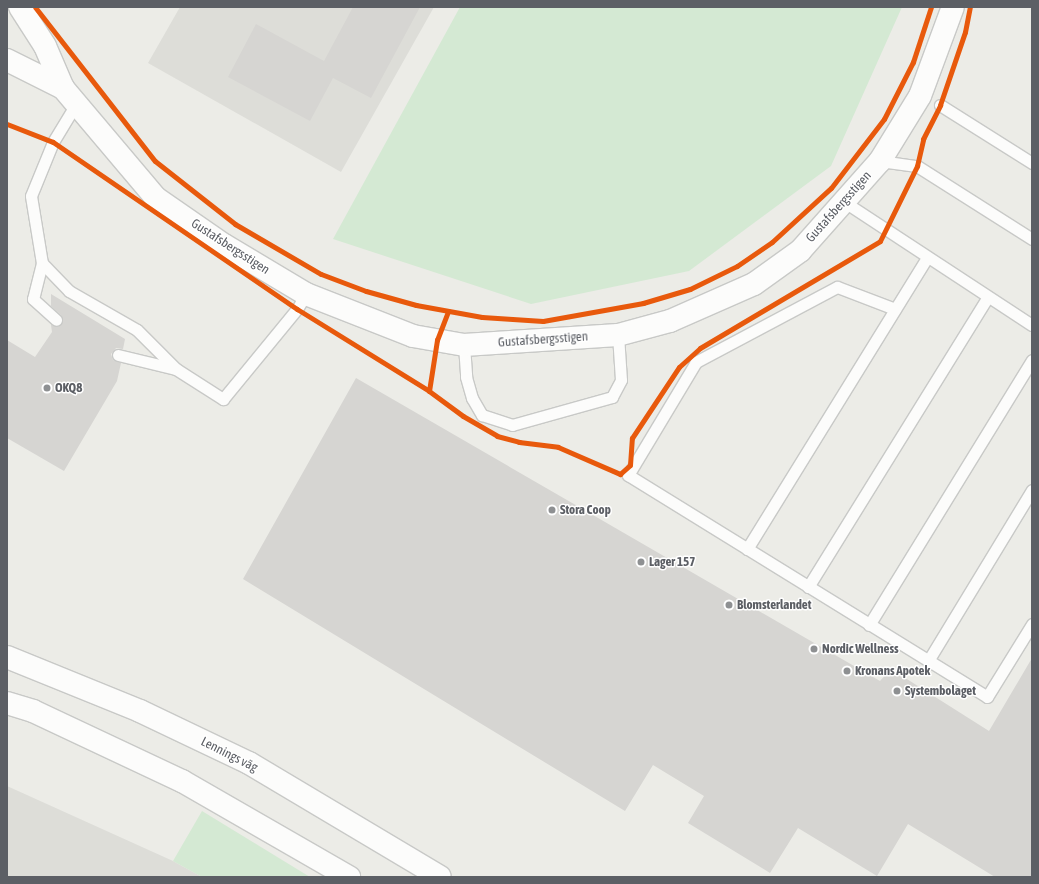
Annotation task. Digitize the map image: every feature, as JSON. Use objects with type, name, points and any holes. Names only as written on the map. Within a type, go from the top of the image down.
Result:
[{"type":"street","name":"Gustafsbergsstigen","points":[[20,7],[44,46],[70,96],[156,198],[224,245],[306,294],[413,336],[464,345],[618,335],[670,321],[754,284],[800,251],[846,203],[880,161],[920,96],[953,7]]},
{"type":"street","name":"Gustafsbergsstigen","points":[[7,60],[70,96]]},
{"type":"street","name":"Lennings väg","points":[[7,657],[140,712],[249,764],[440,877]]},
{"type":"street","points":[[7,703],[33,711],[182,781],[349,877]]},
{"type":"lane","points":[[56,320],[33,299],[42,263],[31,196],[70,96]]},
{"type":"lane","points":[[940,105],[1032,163]]},
{"type":"lane","points":[[880,161],[917,166],[1032,239]]},
{"type":"lane","points":[[846,203],[927,258],[1032,325]]},
{"type":"lane","points":[[747,549],[927,258]]},
{"type":"lane","points":[[42,263],[69,291],[137,330],[176,369],[223,399],[297,309],[306,294]]},
{"type":"lane","points":[[895,310],[837,287],[696,362],[628,475],[986,698],[1032,624]]},
{"type":"lane","points":[[808,587],[988,297]]},
{"type":"lane","points":[[464,345],[466,377],[472,398],[482,415],[512,425],[612,397],[621,380],[618,335]]},
{"type":"lane","points":[[118,355],[176,369]]},
{"type":"lane","points":[[869,625],[1032,360]]},
{"type":"lane","points":[[928,661],[1032,490]]},
{"type":"shaded area","points":[[180,7],[434,7],[341,172],[148,63]]},
{"type":"shaded area","points":[[7,786],[173,861],[202,877],[7,877]]},
{"type":"green space","points":[[460,7],[902,7],[831,166],[689,271],[531,304],[333,239]]},
{"type":"green space","points":[[202,811],[310,877],[202,877],[173,861]]},
{"type":"building","points":[[353,7],[420,7],[371,98],[333,78],[310,121],[228,77],[256,24],[324,61]]},
{"type":"building","points":[[51,294],[125,339],[123,349],[116,348],[111,354],[113,360],[121,363],[117,381],[64,471],[7,438],[7,340],[35,357],[52,332],[51,325],[58,327],[63,322],[61,315],[51,306]]},
{"type":"building","points":[[356,378],[880,681],[891,669],[989,731],[1032,658],[1032,877],[995,877],[908,824],[877,876],[798,828],[770,873],[688,823],[704,796],[653,765],[625,811],[243,579]]},
{"type":"cycle path","points":[[35,7],[155,161],[235,224],[321,274],[366,291],[416,305],[482,317],[543,321],[643,303],[690,289],[737,266],[772,242],[831,188],[884,119],[913,62],[931,7]]},
{"type":"cycle path","points":[[7,124],[53,142],[297,309],[429,391],[463,416],[497,436],[519,442],[558,447],[620,474],[630,465],[632,438],[679,367],[700,348],[880,241],[917,166],[923,139],[940,105],[965,32],[970,7]]},
{"type":"cycle path","points":[[429,391],[437,340],[448,311]]},
{"type":"place","name":"OKQ8","points":[[47,388]]},
{"type":"place","name":"Stora Coop","points":[[552,510]]},
{"type":"place","name":"Lager 157","points":[[641,562]]},
{"type":"place","name":"Blomsterlandet","points":[[729,605]]},
{"type":"place","name":"Nordic Wellness","points":[[814,649]]},
{"type":"place","name":"Kronans Apotek","points":[[847,671]]},
{"type":"place","name":"Systembolaget","points":[[897,691]]}]
